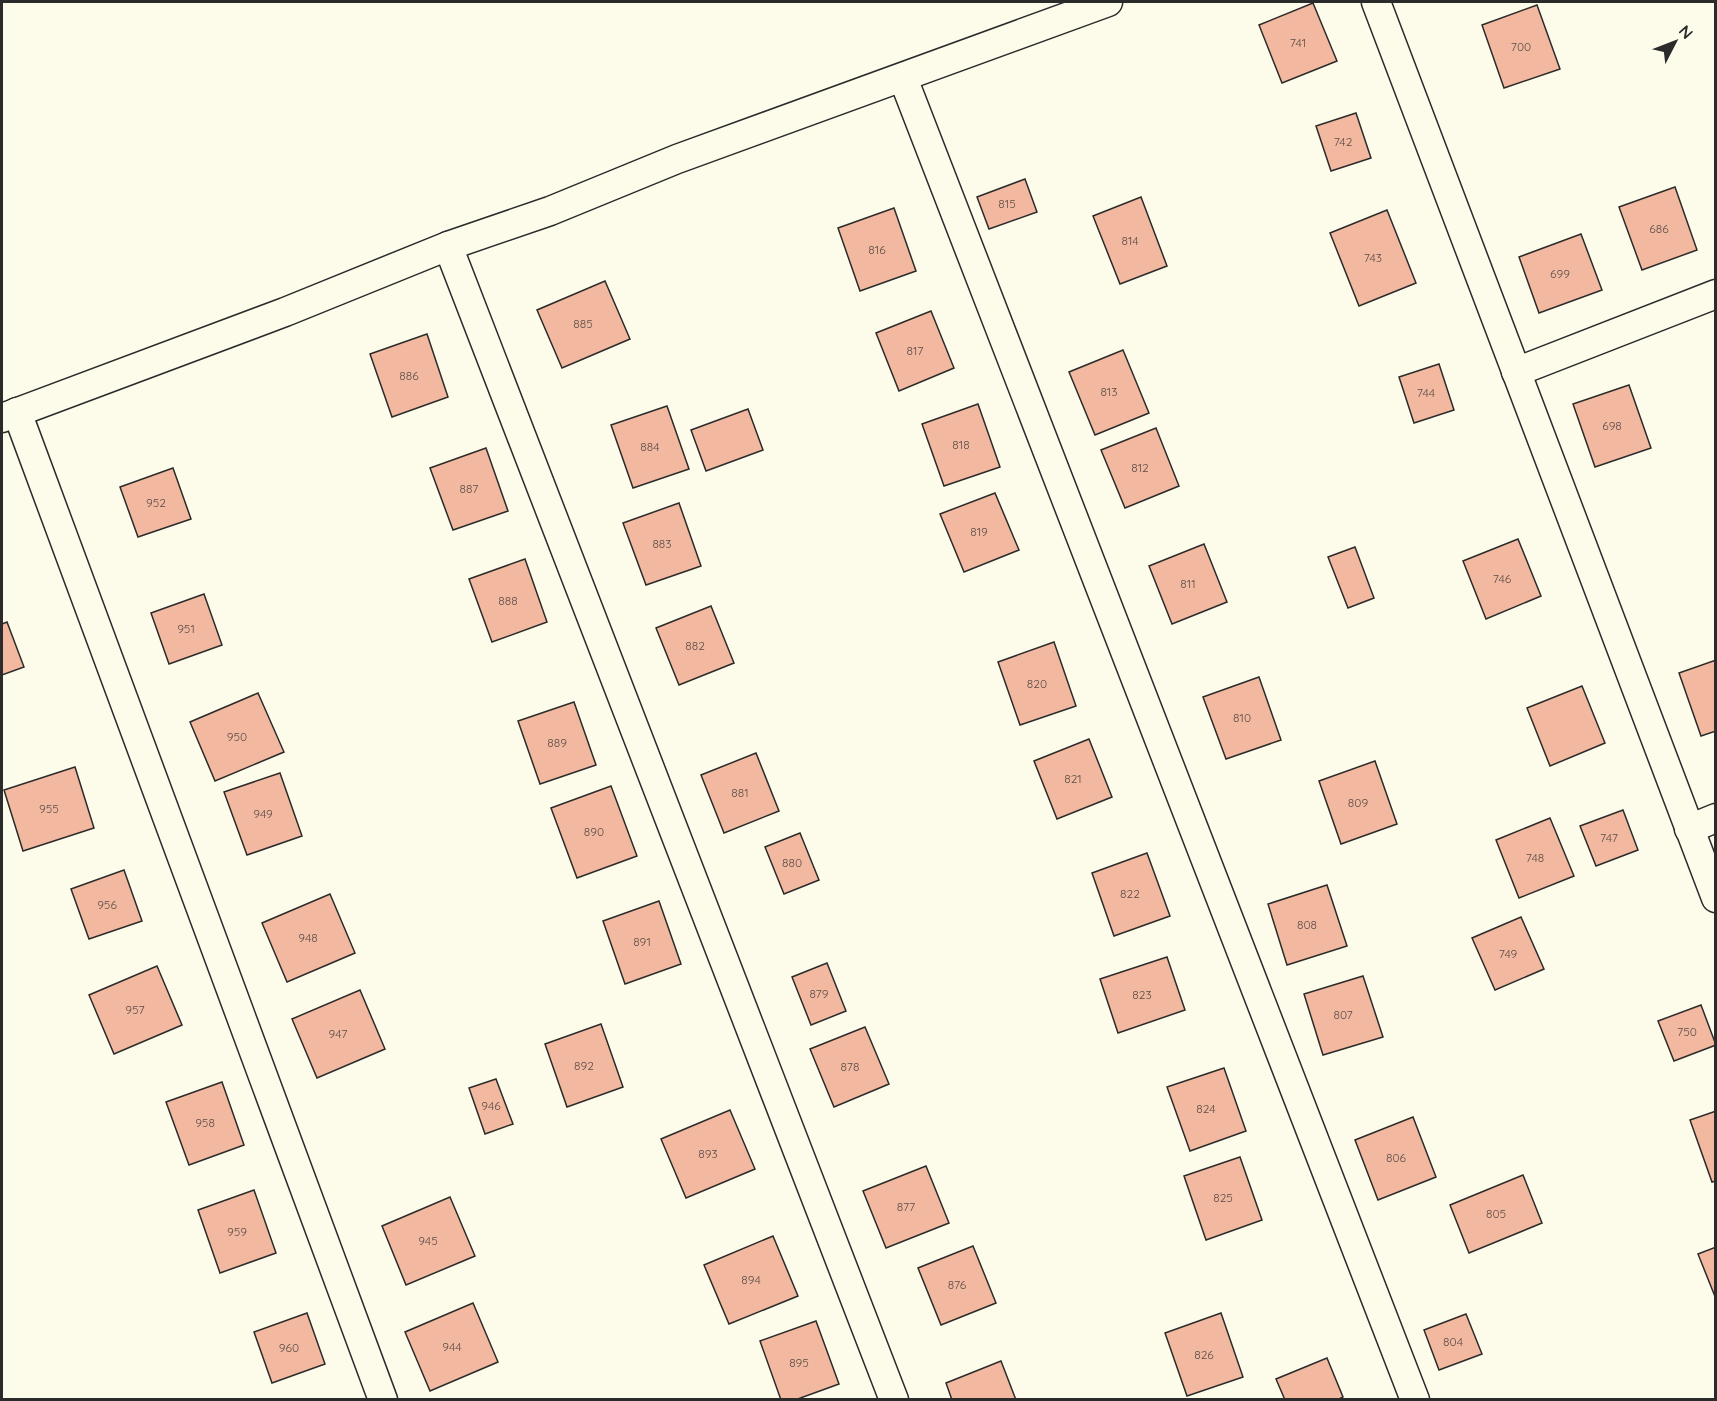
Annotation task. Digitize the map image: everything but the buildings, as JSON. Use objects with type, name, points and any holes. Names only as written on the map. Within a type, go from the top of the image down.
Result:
[{"type":"street","points":[[383,1400],[9,415],[274,316],[448,246],[550,211],[677,159],[1108,2]]},
{"type":"street","points":[[1376,2],[1716,898]]},
{"type":"street","points":[[903,78],[1415,1400]]},
{"type":"street","points":[[448,246],[894,1400]]},
{"type":"street","points":[[1516,372],[1716,294]]},
{"type":"street","points":[[1689,829],[1716,818]]}]
